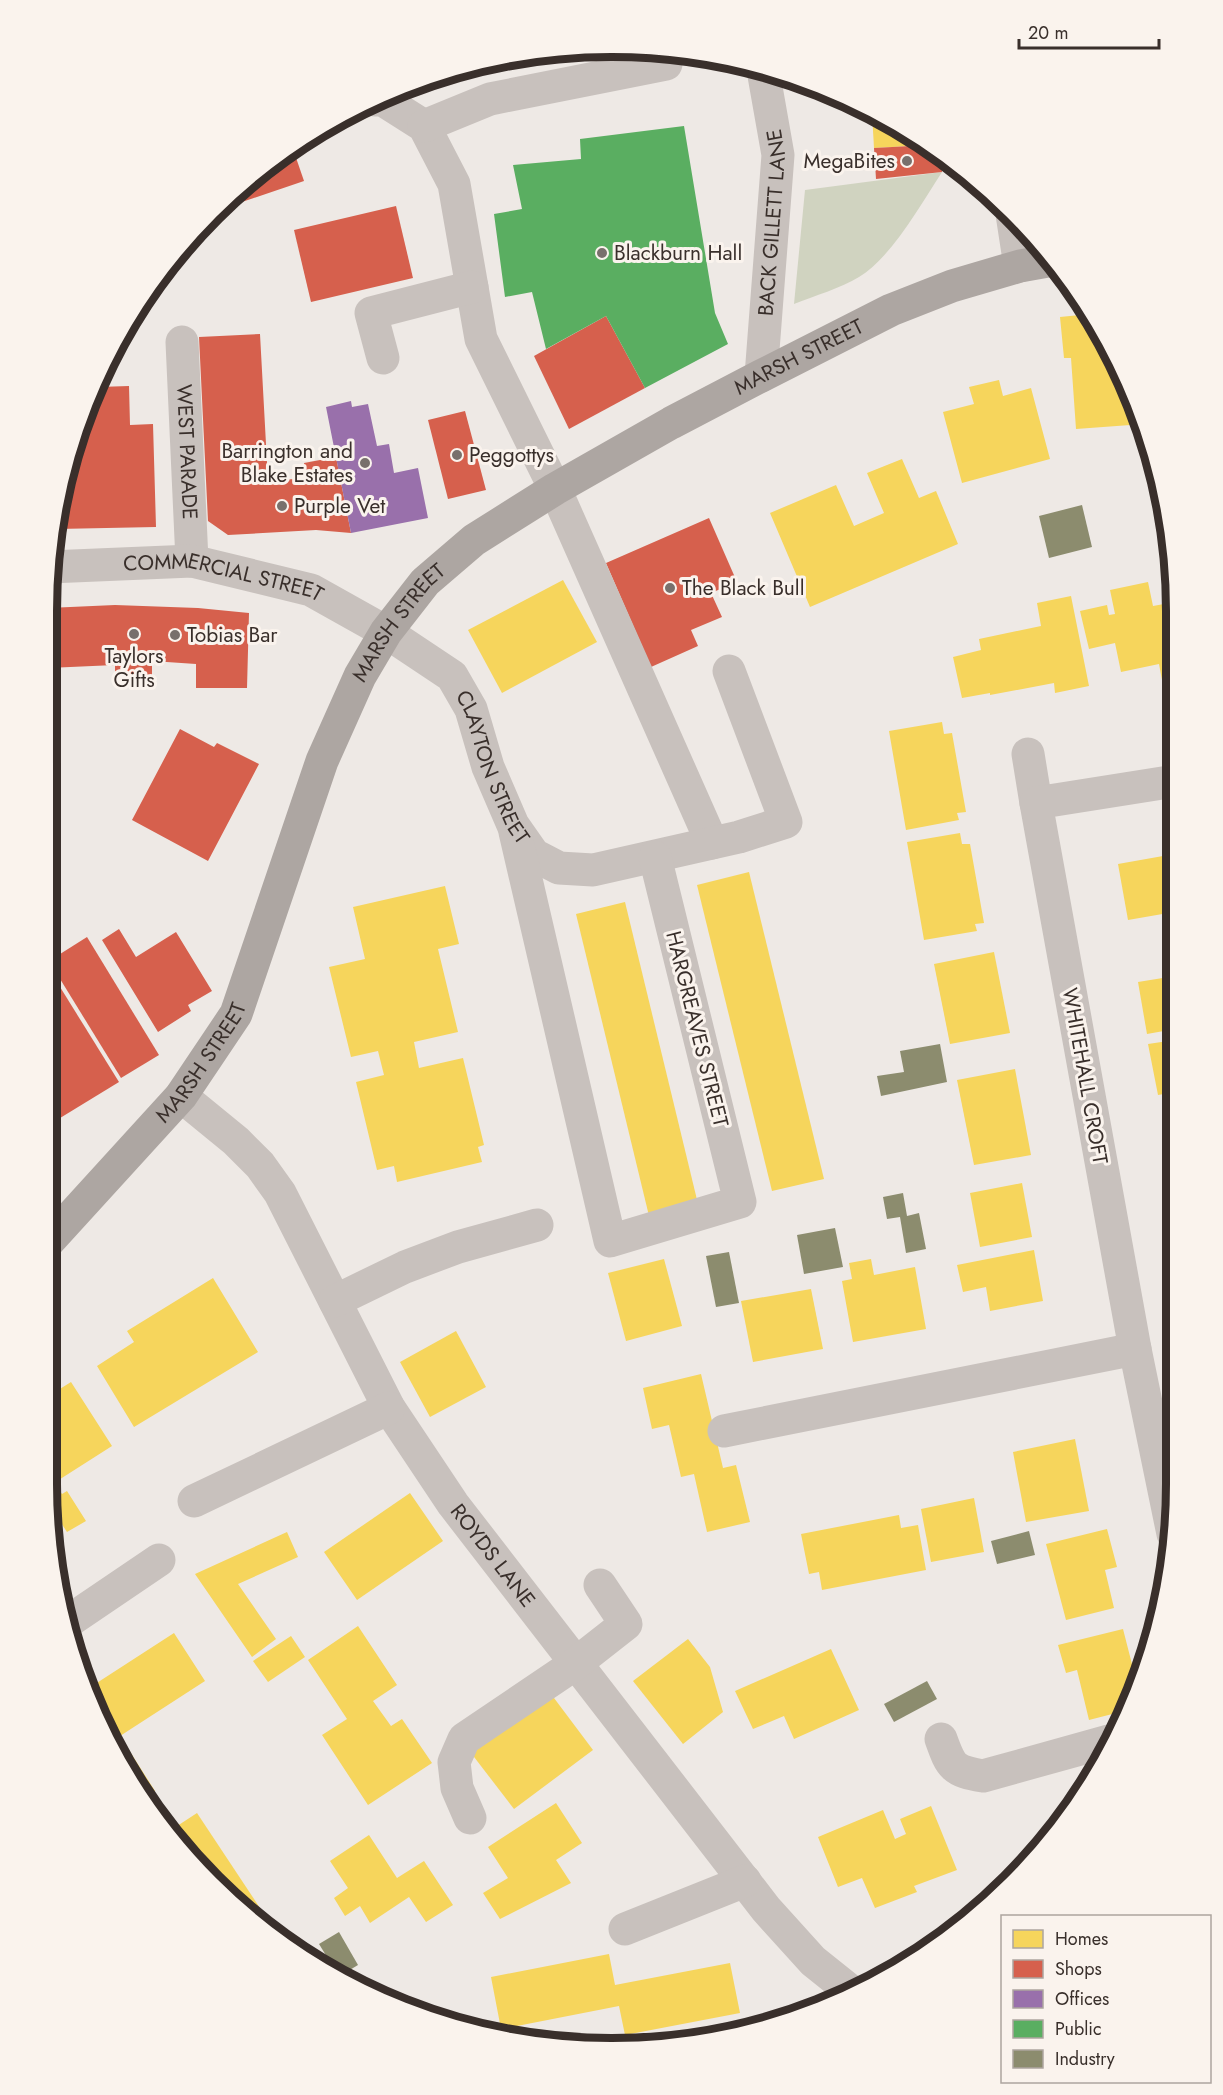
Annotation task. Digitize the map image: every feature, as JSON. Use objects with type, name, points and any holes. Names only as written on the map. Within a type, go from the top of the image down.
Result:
[{"type":"main road","name":"MARSH STREET","points":[[57,1232],[181,1096],[237,1014],[322,761],[360,676],[386,632],[425,582],[474,540],[555,489],[670,423],[891,310],[952,286],[1034,263]]},
{"type":"street","points":[[424,126],[490,99],[666,64]]},
{"type":"street","name":"BACK GILLETT LANE","points":[[761,376],[778,155],[765,79]]},
{"type":"street","points":[[389,104],[424,126],[454,184],[481,339],[555,489],[712,843]]},
{"type":"street","points":[[1025,242],[1034,263]]},
{"type":"street","points":[[383,358],[371,313],[472,287]]},
{"type":"street","name":"WEST PARADE","points":[[182,342],[192,561]]},
{"type":"street","name":"COMMERCIAL STREET","points":[[59,567],[192,561],[310,590],[386,632]]},
{"type":"street","name":"CLAYTON STREET","points":[[386,632],[452,676],[471,709],[488,768],[513,825],[534,855],[559,868],[593,870],[712,843],[786,822],[729,670]]},
{"type":"street","name":"WHITEHALL CROFT","points":[[1028,754],[1136,1349],[1166,1497]]},
{"type":"street","points":[[1036,803],[1166,783]]},
{"type":"street","name":"HARGREAVES STREET","points":[[513,825],[610,1241],[740,1202],[655,857]]},
{"type":"street","name":"ROYDS LANE","points":[[181,1096],[236,1141],[260,1165],[280,1193],[389,1408],[453,1504],[766,1909],[813,1961],[845,1987]]},
{"type":"street","points":[[335,1301],[405,1267],[458,1247],[537,1225]]},
{"type":"street","points":[[724,1431],[1136,1349]]},
{"type":"street","points":[[194,1501],[389,1408]]},
{"type":"street","points":[[74,1618],[159,1560]]},
{"type":"street","points":[[470,1818],[457,1788],[454,1762],[464,1739],[575,1664],[626,1624],[600,1585]]},
{"type":"street","points":[[941,1739],[949,1761],[963,1773],[983,1776],[1102,1743]]},
{"type":"street","points":[[625,1929],[745,1881]]},
{"type":"green space","points":[[942,172],[905,229],[883,257],[871,268],[844,285],[794,304],[805,190]]},
{"type":"building: Homes","points":[[873,122],[913,146],[874,148]]},
{"type":"building: Homes","points":[[1080,315],[1109,366],[1134,425],[1076,429],[1071,358],[1064,358],[1060,317]]},
{"type":"building: Homes","points":[[999,380],[1003,396],[1031,388],[1050,459],[962,483],[943,412],[974,404],[969,387]]},
{"type":"building: Homes","points":[[902,459],[919,498],[936,491],[958,544],[810,607],[770,513],[836,485],[854,526],[884,513],[867,473]]},
{"type":"building: Homes","points":[[563,580],[597,642],[502,693],[468,630]]},
{"type":"building: Homes","points":[[1148,582],[1153,606],[1166,604],[1166,679],[1162,680],[1159,664],[1121,672],[1115,643],[1089,649],[1080,611],[1107,605],[1109,615],[1115,614],[1110,590]]},
{"type":"building: Homes","points":[[1071,596],[1089,686],[1055,693],[1054,683],[962,698],[953,657],[981,650],[979,639],[1041,626],[1037,603]]},
{"type":"building: Homes","points":[[942,722],[944,734],[952,733],[966,812],[957,813],[959,820],[906,830],[889,731]]},
{"type":"building: Homes","points":[[960,833],[962,844],[970,844],[984,923],[975,924],[977,931],[924,940],[907,842]]},
{"type":"building: Homes","points":[[1163,856],[1166,871],[1166,913],[1128,920],[1118,864]]},
{"type":"building: Homes","points":[[749,872],[824,1179],[772,1191],[697,885]]},
{"type":"building: Homes","points":[[445,886],[459,944],[438,949],[458,1032],[414,1042],[419,1068],[463,1058],[484,1145],[478,1147],[482,1162],[397,1182],[394,1166],[377,1170],[356,1082],[384,1075],[378,1051],[351,1057],[329,967],[365,959],[353,907]]},
{"type":"building: Homes","points":[[625,902],[699,1208],[650,1220],[576,914]]},
{"type":"building: Homes","points":[[994,952],[1010,1033],[950,1044],[934,964]]},
{"type":"building: Homes","points":[[1166,977],[1166,1031],[1147,1034],[1138,982]]},
{"type":"building: Homes","points":[[1166,1041],[1166,1094],[1158,1095],[1148,1044]]},
{"type":"building: Homes","points":[[1015,1069],[1031,1155],[974,1165],[957,1080]]},
{"type":"building: Homes","points":[[1022,1183],[1032,1237],[980,1247],[970,1193]]},
{"type":"building: Homes","points":[[1034,1250],[1043,1301],[990,1311],[986,1287],[963,1292],[957,1265]]},
{"type":"building: Homes","points":[[664,1259],[682,1326],[626,1341],[608,1273]]},
{"type":"building: Homes","points":[[871,1259],[874,1275],[915,1267],[926,1329],[853,1342],[842,1281],[852,1279],[849,1263]]},
{"type":"building: Homes","points":[[213,1278],[258,1352],[134,1427],[97,1366],[134,1342],[127,1331]]},
{"type":"building: Homes","points":[[811,1289],[823,1349],[753,1362],[741,1301]]},
{"type":"building: Homes","points":[[456,1331],[486,1387],[430,1417],[400,1362]]},
{"type":"building: Homes","points":[[701,1374],[723,1468],[736,1465],[750,1522],[707,1532],[694,1474],[681,1477],[669,1425],[652,1429],[643,1388]]},
{"type":"building: Homes","points":[[71,1382],[112,1446],[57,1481],[57,1391]]},
{"type":"building: Homes","points":[[1075,1439],[1089,1511],[1026,1522],[1013,1452]]},
{"type":"building: Homes","points":[[57,1487],[62,1494],[67,1491],[86,1521],[67,1532],[58,1518]]},
{"type":"building: Homes","points":[[410,1493],[443,1541],[357,1600],[324,1552]]},
{"type":"building: Homes","points":[[974,1498],[984,1552],[931,1562],[921,1509]]},
{"type":"building: Homes","points":[[899,1515],[901,1528],[918,1525],[926,1570],[822,1590],[819,1572],[809,1574],[801,1534]]},
{"type":"building: Homes","points":[[1107,1529],[1117,1567],[1105,1570],[1114,1608],[1066,1620],[1046,1544]]},
{"type":"building: Homes","points":[[287,1532],[298,1557],[238,1584],[276,1639],[252,1657],[195,1574]]},
{"type":"building: Homes","points":[[358,1626],[397,1685],[373,1701],[391,1726],[402,1719],[432,1763],[368,1805],[322,1735],[347,1719],[308,1660]]},
{"type":"building: Homes","points":[[1123,1629],[1134,1671],[1116,1713],[1089,1720],[1077,1670],[1066,1673],[1058,1645]]},
{"type":"building: Homes","points":[[174,1633],[205,1681],[120,1736],[155,1791],[151,1793],[114,1729],[95,1684]]},
{"type":"building: Homes","points":[[291,1636],[305,1657],[268,1682],[253,1661]]},
{"type":"building: Homes","points":[[688,1639],[710,1667],[723,1712],[683,1744],[633,1681]]},
{"type":"building: Homes","points":[[831,1649],[859,1710],[794,1739],[784,1716],[753,1729],[735,1691]]},
{"type":"building: Homes","points":[[551,1694],[593,1750],[514,1809],[471,1753]]},
{"type":"building: Homes","points":[[556,1803],[582,1843],[556,1860],[571,1883],[500,1919],[483,1893],[508,1878],[488,1847]]},
{"type":"building: Homes","points":[[931,1806],[957,1870],[914,1886],[917,1892],[875,1908],[862,1878],[838,1887],[818,1837],[883,1810],[895,1839],[906,1834],[900,1819]]},
{"type":"building: Homes","points":[[197,1813],[265,1916],[219,1876],[176,1826]]},
{"type":"building: Homes","points":[[369,1835],[397,1878],[424,1861],[453,1905],[426,1922],[409,1897],[370,1923],[360,1906],[345,1916],[334,1898],[348,1888],[330,1861]]},
{"type":"building: Homes","points":[[609,1954],[615,1985],[730,1963],[740,2013],[625,2035],[619,2006],[507,2028],[501,2026],[491,1977]]},
{"type":"building: Shops","points":[[913,146],[942,166],[942,172],[876,179],[874,148]]},
{"type":"building: Shops","points":[[295,156],[304,181],[236,204]]},
{"type":"building: Shops","points":[[396,206],[413,278],[311,302],[294,230]]},
{"type":"building: Shops","points":[[606,316],[645,388],[569,429],[534,356]]},
{"type":"building: Shops","points":[[260,334],[268,481],[307,478],[304,463],[336,457],[351,533],[316,530],[228,535],[208,521],[199,337]]},
{"type":"building: Shops","points":[[129,386],[130,425],[153,424],[156,527],[64,529],[76,468],[86,433],[105,387]]},
{"type":"building: Shops","name":"Peggottys","points":[[465,411],[486,490],[448,499],[428,420]]},
{"type":"building: Shops","name":"The Black Bull","points":[[709,518],[737,582],[711,593],[722,617],[691,630],[698,646],[651,667],[606,563]]},
{"type":"building: Shops","points":[[115,605],[198,608],[249,613],[247,688],[196,688],[196,664],[152,661],[152,685],[115,685],[115,665],[57,668],[57,608]]},
{"type":"building: Shops","points":[[180,729],[214,747],[217,743],[259,764],[208,861],[132,820]]},
{"type":"building: Shops","points":[[119,929],[136,957],[176,932],[212,991],[188,1005],[191,1011],[158,1032],[102,940]]},
{"type":"building: Shops","points":[[87,937],[159,1055],[121,1078],[57,974],[57,956]]},
{"type":"building: Shops","points":[[57,982],[119,1082],[57,1120]]},
{"type":"building: Offices","name":"Barrington and Blake Estates","points":[[351,401],[352,407],[368,404],[377,446],[389,444],[394,473],[418,468],[428,518],[351,533],[326,407]]},
{"type":"building: Public","name":"Blackburn Hall","points":[[684,126],[715,313],[728,344],[645,388],[606,316],[546,349],[532,292],[505,297],[494,214],[522,209],[513,165],[581,159],[580,139]]},
{"type":"building: Industry","points":[[1082,505],[1092,547],[1049,558],[1039,516]]},
{"type":"building: Industry","points":[[940,1044],[947,1082],[881,1096],[877,1076],[904,1072],[900,1051]]},
{"type":"building: Industry","points":[[903,1193],[907,1216],[919,1213],[926,1249],[906,1253],[900,1217],[887,1219],[883,1197]]},
{"type":"building: Industry","points":[[835,1228],[843,1267],[804,1274],[797,1235]]},
{"type":"building: Industry","points":[[729,1252],[739,1303],[716,1307],[706,1256]]},
{"type":"building: Industry","points":[[1029,1531],[1035,1555],[997,1564],[991,1541]]},
{"type":"building: Industry","points":[[927,1681],[937,1699],[894,1722],[884,1704]]},
{"type":"building: Industry","points":[[339,1932],[358,1965],[348,1971],[334,1964],[330,1961],[319,1944]]},
{"type":"place","name":"MegaBites","points":[[907,161]]},
{"type":"place","name":"Blackburn Hall","points":[[602,253]]},
{"type":"place","name":"Peggottys","points":[[457,455]]},
{"type":"place","name":"Barrington and Blake Estates","points":[[365,463]]},
{"type":"place","name":"Purple Vet","points":[[282,506]]},
{"type":"place","name":"The Black Bull","points":[[670,588]]},
{"type":"place","name":"Taylors Gifts","points":[[134,634]]},
{"type":"place","name":"Tobias Bar","points":[[175,635]]}]
